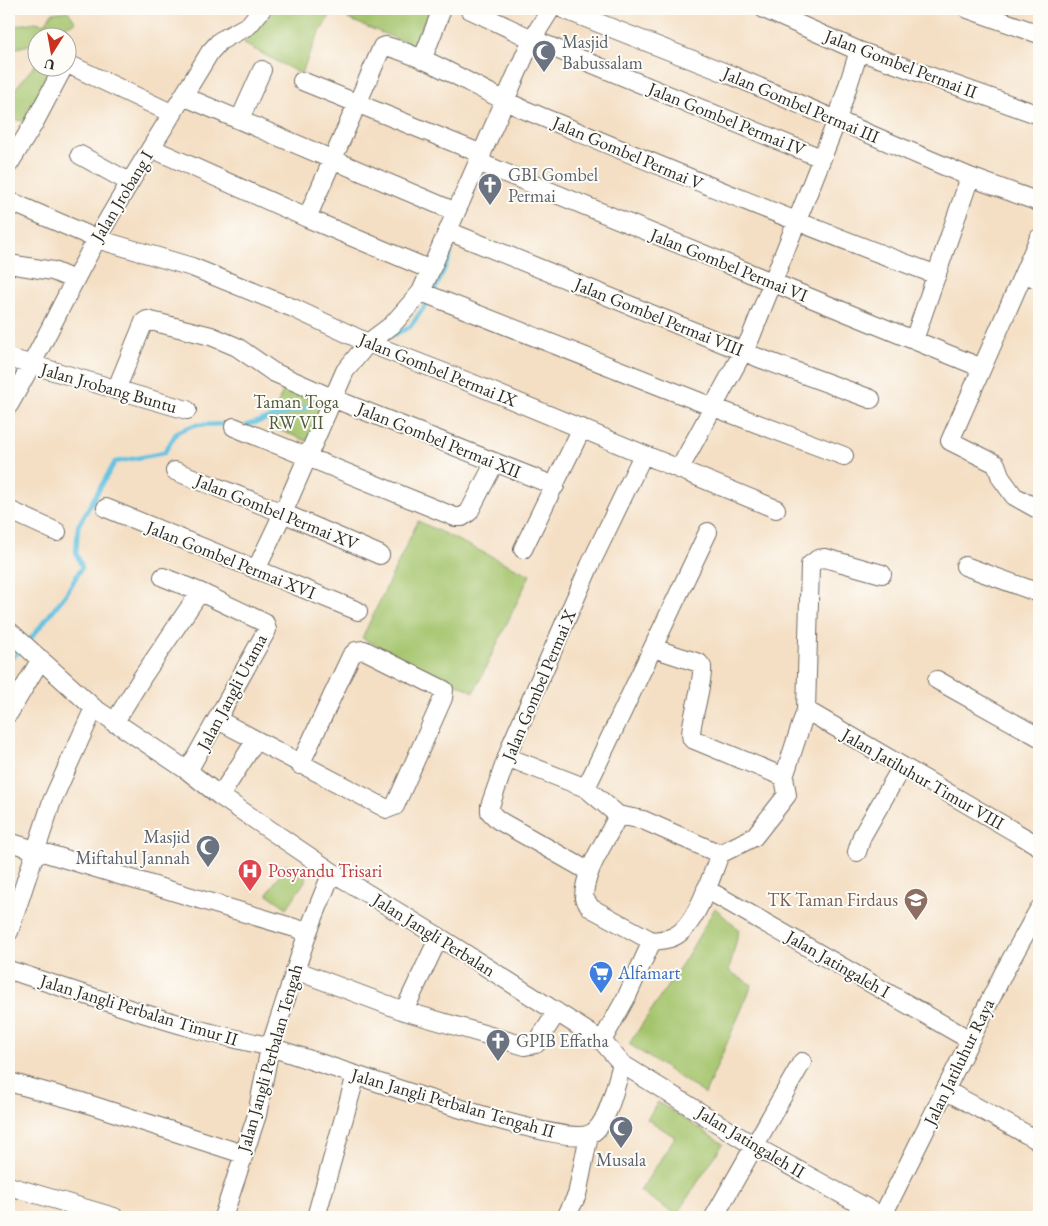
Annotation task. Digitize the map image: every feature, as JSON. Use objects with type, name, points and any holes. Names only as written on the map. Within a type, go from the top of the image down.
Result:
[{"type":"street","name":"Jalan Jrobang I","points":[[9,405],[32,365],[74,280],[129,182],[183,96],[217,43],[249,25],[262,9]]},
{"type":"street","points":[[422,60],[442,9]]},
{"type":"street","name":"Jalan Gombel Permai IV","points":[[469,9],[532,39],[821,158]]},
{"type":"street","points":[[256,570],[345,370],[368,343],[392,325],[421,292],[532,39],[551,9]]},
{"type":"street","name":"Jalan Gombel Permai III","points":[[563,9],[837,120],[970,177],[1039,202]]},
{"type":"street","name":"Jalan Gombel Permai II","points":[[764,9],[859,52],[1039,115]]},
{"type":"street","points":[[968,9],[1039,34]]},
{"type":"street","name":"Jalan Gombel Permai V","points":[[357,104],[384,46],[422,60],[505,102],[797,223],[937,275]]},
{"type":"street","points":[[680,468],[744,352],[837,120],[859,52]]},
{"type":"street","points":[[78,69],[172,114]]},
{"type":"street","points":[[240,119],[262,70]]},
{"type":"street","points":[[12,154],[56,78]]},
{"type":"street","name":"Jalan Gombel Permai VI","points":[[302,81],[772,283],[982,368]]},
{"type":"street","points":[[183,96],[456,212]]},
{"type":"street","points":[[307,218],[357,104]]},
{"type":"street","points":[[151,148],[307,218],[431,270]]},
{"type":"street","points":[[80,155],[129,182]]},
{"type":"street","points":[[914,340],[970,177]]},
{"type":"street","name":"Jalan Gombel Permai IX","points":[[9,201],[97,239],[192,267],[293,308],[368,343],[582,428],[776,509]]},
{"type":"street","name":"Jalan Gombel Permai VIII","points":[[448,231],[744,352],[871,399]]},
{"type":"street","points":[[1039,238],[1032,277],[982,368],[950,443],[996,464],[1001,478],[1014,496],[1039,510]]},
{"type":"street","points":[[9,264],[53,271],[74,280]]},
{"type":"street","points":[[421,292],[713,407],[844,456]]},
{"type":"street","name":"Jalan Gombel Permai XII","points":[[116,390],[144,322],[147,320],[220,340],[237,347],[273,372],[332,398],[555,486]]},
{"type":"street","name":"Jalan Jrobang Buntu","points":[[9,358],[187,410]]},
{"type":"street","points":[[234,427],[307,455],[455,517],[462,517],[469,512],[495,462]]},
{"type":"street","points":[[524,549],[582,428]]},
{"type":"street","name":"Jalan Gombel Permai X","points":[[588,871],[492,816],[490,806],[507,757],[590,565],[643,455]]},
{"type":"street","name":"Jalan Gombel Permai XV","points":[[175,470],[283,513],[380,555]]},
{"type":"street","name":"Jalan Gombel Permai XVI","points":[[106,508],[358,611]]},
{"type":"street","points":[[9,510],[56,532]]},
{"type":"street","points":[[586,788],[708,532]]},
{"type":"street","points":[[618,815],[607,840],[588,871],[584,892],[586,903],[652,941],[668,939],[682,931],[698,908],[720,854],[754,837],[785,800],[788,791],[784,777],[806,710],[810,565],[818,559],[825,558],[882,574]]},
{"type":"street","points":[[965,566],[1039,593]]},
{"type":"street","name":"Jalan Jangli Utama","points":[[163,577],[200,592],[267,625],[267,630],[188,771]]},
{"type":"street","points":[[114,723],[153,660],[200,592]]},
{"type":"street","points":[[9,713],[25,645]]},
{"type":"street","name":"Jalan Jangli Perbalan","points":[[25,645],[94,708],[114,723],[188,771],[220,796],[332,872],[440,937],[602,1041],[622,1064]]},
{"type":"street","points":[[653,648],[699,663],[702,667],[701,692],[690,732],[692,739],[784,777]]},
{"type":"street","points":[[218,720],[300,765],[383,809],[392,808],[395,806],[444,698],[444,690],[364,650],[356,651],[351,656],[300,765]]},
{"type":"street","points":[[937,680],[1039,737]]},
{"type":"street","points":[[10,926],[52,801],[94,708]]},
{"type":"street","name":"Jalan Jatiluhur Timur VIII","points":[[806,710],[901,768],[1039,846]]},
{"type":"street","points":[[220,796],[256,740]]},
{"type":"street","points":[[507,757],[586,788],[618,815],[643,820],[720,854]]},
{"type":"street","points":[[857,852],[862,836],[901,768]]},
{"type":"street","points":[[9,842],[308,932]]},
{"type":"street","name":"Jalan Jangli Perbalan Tengah","points":[[223,1217],[260,1104],[270,1047],[308,932],[332,872]]},
{"type":"street","name":"Jalan Jatingaleh I","points":[[706,889],[970,1040]]},
{"type":"street","name":"Jalan Jatiluhur Raya","points":[[882,1217],[970,1040],[1038,915]]},
{"type":"street","points":[[404,1011],[440,937]]},
{"type":"street","points":[[602,1041],[627,996],[652,941]]},
{"type":"street","name":"Jalan Jangli Perbalan Timur II","points":[[9,970],[190,1027],[270,1047]]},
{"type":"street","points":[[295,970],[404,1011],[529,1046],[536,1044],[557,1012]]},
{"type":"street","name":"Jalan Jangli Perbalan Tengah II","points":[[270,1047],[500,1120],[567,1136],[589,1135]]},
{"type":"street","points":[[714,1217],[802,1062]]},
{"type":"street","points":[[566,1217],[577,1195],[589,1135],[598,1130],[603,1121],[622,1064]]},
{"type":"street","name":"Jalan Jatingaleh II","points":[[622,1064],[754,1146],[882,1217]]},
{"type":"street","points":[[316,1217],[356,1075]]},
{"type":"street","points":[[9,1082],[82,1102],[243,1154]]},
{"type":"street","points":[[945,1090],[1039,1141]]},
{"type":"street","points":[[9,1186],[114,1217]]},
{"type":"green space","points":[[277,9],[334,9],[317,37],[301,74],[246,45],[244,41]]},
{"type":"green space","points":[[352,9],[430,9],[414,46],[348,19]]},
{"type":"green space","points":[[68,11],[76,23],[62,28],[28,28],[28,45],[9,50],[9,27],[35,22],[45,24],[52,13]]},
{"type":"green space","points":[[28,73],[28,78],[53,78],[29,122],[16,120],[9,113],[9,96]]},
{"type":"green space","name":"Taman Toga RW VII","points":[[285,385],[323,400],[307,441],[269,426]]},
{"type":"green space","points":[[418,521],[530,575],[474,692],[362,638]]},
{"type":"green space","points":[[287,864],[307,878],[287,908],[267,894]]},
{"type":"green space","points":[[715,908],[739,930],[729,971],[752,985],[705,1094],[629,1044],[686,958]]},
{"type":"green space","points":[[658,1102],[723,1144],[676,1215],[640,1191],[675,1137],[647,1119]]},
{"type":"waterway","points":[[434,292],[451,254]]},
{"type":"waterway","points":[[387,338],[410,327],[430,299]]},
{"type":"waterway","points":[[247,425],[311,406],[321,398]]},
{"type":"waterway","points":[[28,642],[66,594],[82,567],[76,553],[78,526],[115,462],[164,453],[177,432],[194,425],[231,424]]},
{"type":"waterway","points":[[9,660],[23,649]]},
{"type":"place","name":"Masjid Babussalam","points":[[544,73]]},
{"type":"place","name":"GBI Gombel Permai","points":[[490,206]]},
{"type":"place","name":"Masjid Miftahul Jannah","points":[[208,868]]},
{"type":"place","name":"Posyandu Trisari","points":[[250,892]]},
{"type":"place","name":"TK Taman Firdaus","points":[[916,921]]},
{"type":"place","name":"Alfamart","points":[[601,994]]},
{"type":"place","name":"GPIB Effatha","points":[[498,1062]]},
{"type":"place","name":"Musala","points":[[621,1149]]}]
